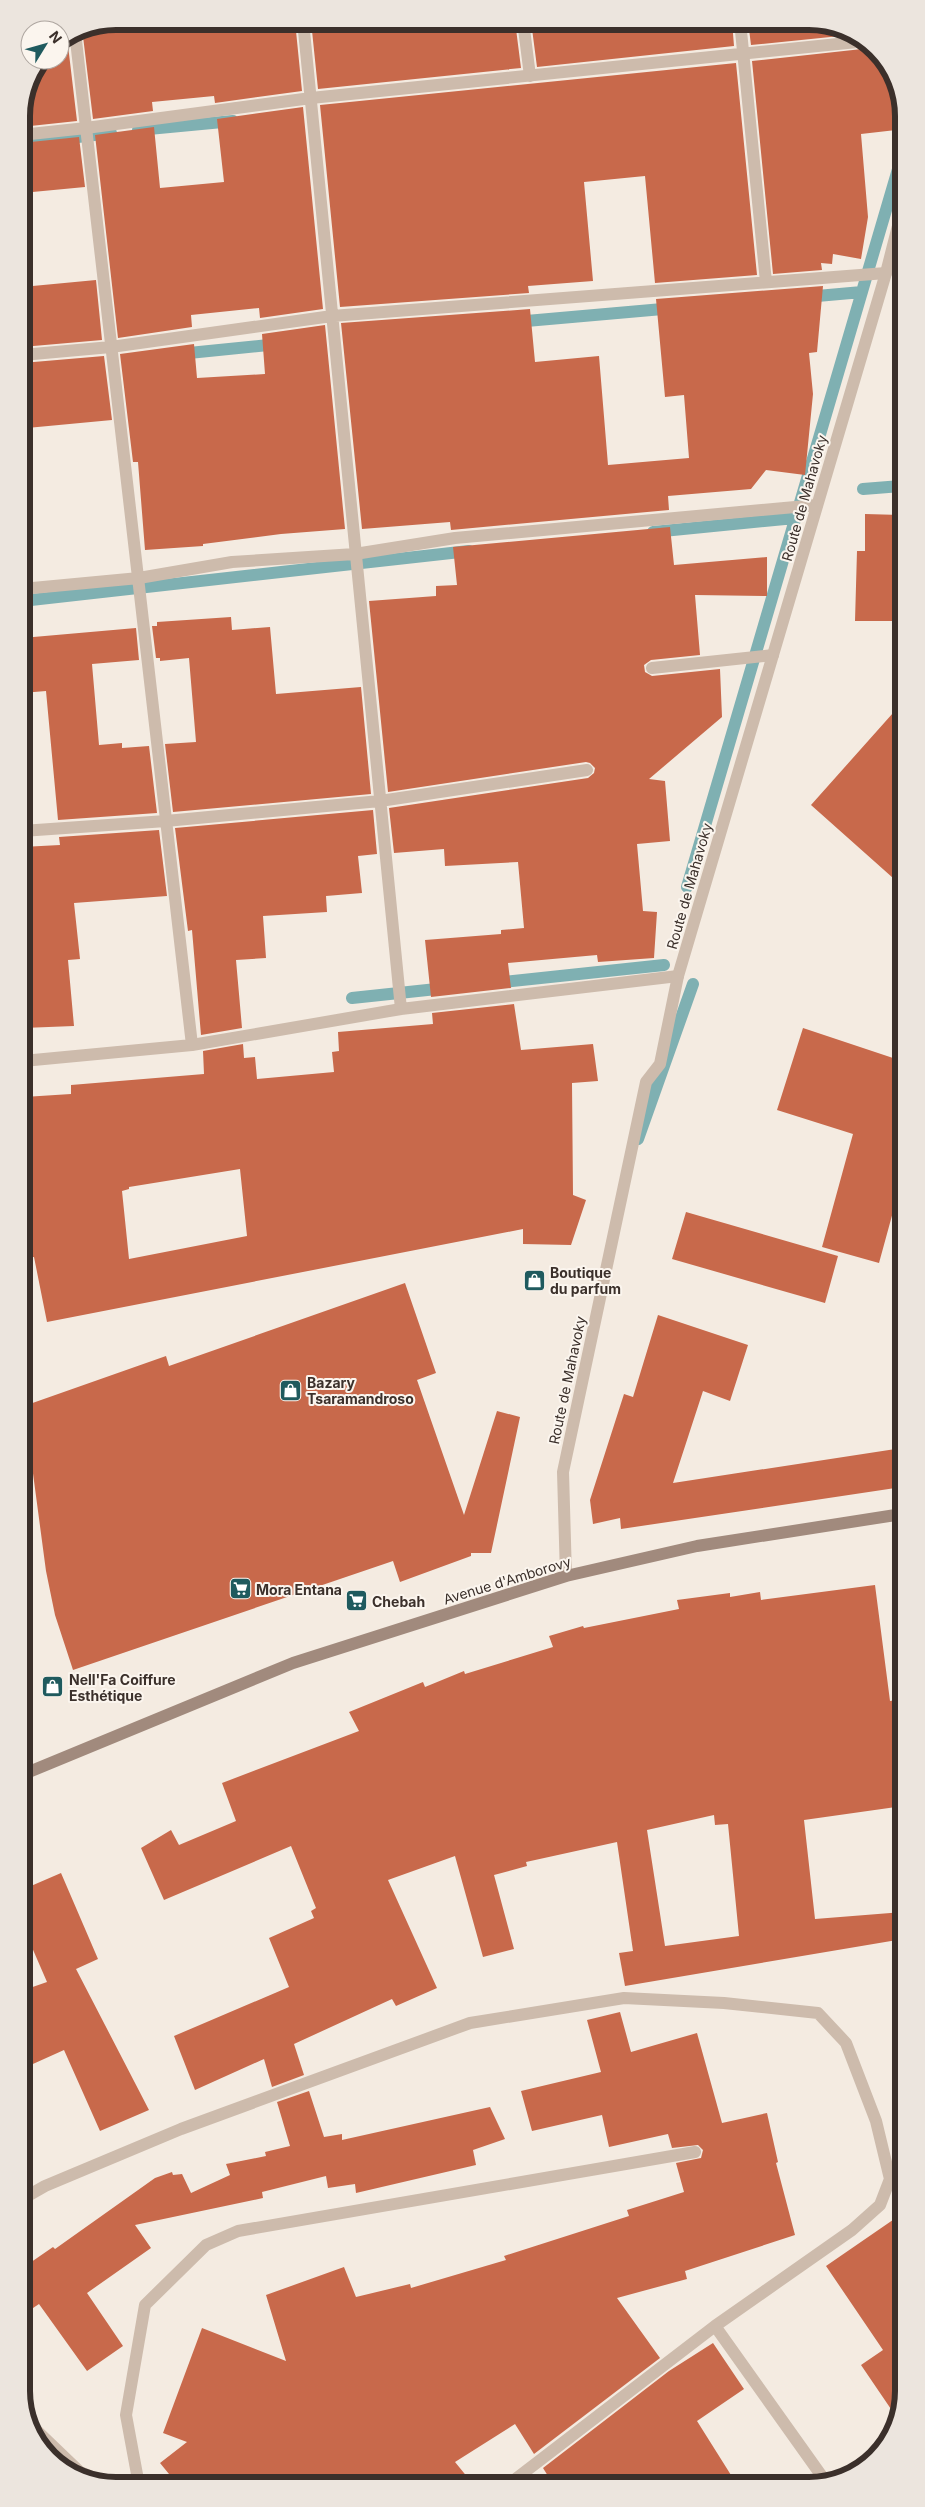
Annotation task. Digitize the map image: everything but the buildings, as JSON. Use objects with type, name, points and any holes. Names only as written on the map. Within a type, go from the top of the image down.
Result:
[{"type":"main road","name":"Avenue d'Amborovy","points":[[30,1772],[293,1663],[566,1576],[697,1546],[895,1515]]},
{"type":"street","points":[[304,30],[401,1009]]},
{"type":"street","points":[[524,30],[530,76]]},
{"type":"street","points":[[741,30],[766,282]]},
{"type":"street","points":[[76,41],[192,1045]]},
{"type":"street","points":[[30,134],[310,98],[853,42]]},
{"type":"street","name":"Route de Mahavoky","points":[[566,1576],[563,1472],[646,1082],[660,1064],[678,976],[895,238]]},
{"type":"street","points":[[30,354],[111,347],[332,316],[886,273]]},
{"type":"street","points":[[30,589],[138,578],[232,562],[355,554],[455,538],[817,505]]},
{"type":"street","points":[[652,668],[773,655]]},
{"type":"street","points":[[30,830],[166,821],[380,801],[587,770]]},
{"type":"street","points":[[30,1060],[192,1045],[401,1009],[678,976]]},
{"type":"street","points":[[30,2195],[45,2186],[181,2129],[470,2023],[624,1998],[724,2003],[818,2013],[846,2043],[876,2121],[890,2180],[880,2205],[852,2230],[715,2326],[520,2477]]},
{"type":"street","points":[[138,2477],[126,2415],[145,2305],[206,2245],[238,2231],[695,2152]]},
{"type":"street","points":[[715,2326],[822,2476]]},
{"type":"street","points":[[44,2438],[72,2464]]},
{"type":"waterway","points":[[138,130],[233,121]]},
{"type":"waterway","points":[[36,142],[111,133]]},
{"type":"waterway","points":[[687,887],[895,179]]},
{"type":"waterway","points":[[806,297],[862,292]]},
{"type":"waterway","points":[[515,322],[674,308]]},
{"type":"waterway","points":[[179,354],[278,344]]},
{"type":"waterway","points":[[863,489],[895,486]]},
{"type":"waterway","points":[[653,532],[795,518]]},
{"type":"waterway","points":[[30,600],[469,551]]},
{"type":"waterway","points":[[493,983],[664,965]]},
{"type":"waterway","points":[[638,1139],[693,984]]},
{"type":"waterway","points":[[352,998],[446,988]]},
{"type":"place","name":"Boutique du parfum","points":[[534,1280]]},
{"type":"place","name":"Bazary Tsaramandroso","points":[[291,1390]]},
{"type":"place","name":"Mora Entana","points":[[240,1589]]},
{"type":"place","name":"Chebah","points":[[356,1601]]},
{"type":"place","name":"Nell'Fa Coiffure Esthétique","points":[[53,1687]]}]
